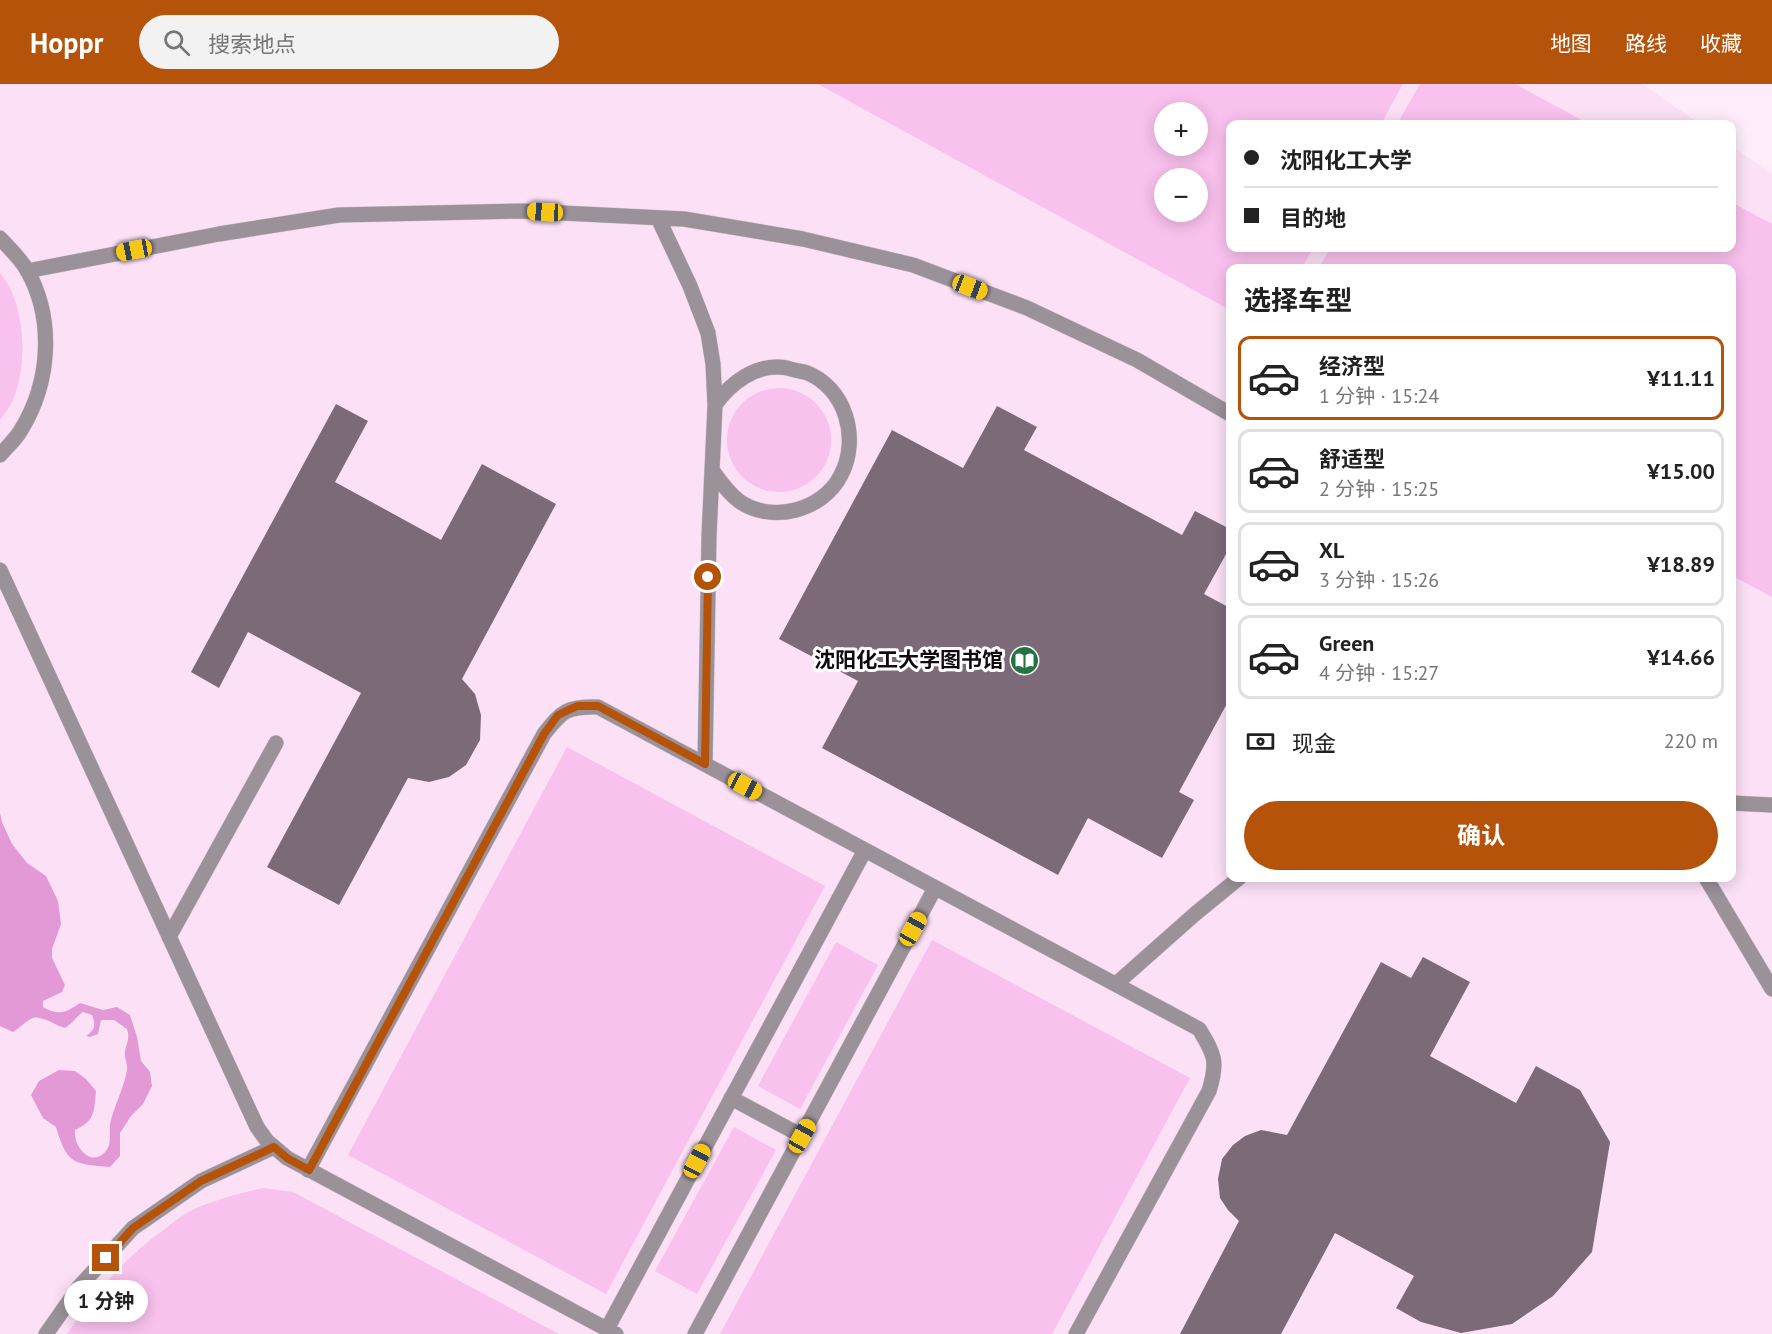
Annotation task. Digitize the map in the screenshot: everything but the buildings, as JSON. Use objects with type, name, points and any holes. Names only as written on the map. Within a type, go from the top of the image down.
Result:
[{"type":"street","points":[[27,271],[219,234],[339,215],[522,211],[684,219],[803,239],[913,265],[1047,318],[1137,360],[1226,412]]},
{"type":"street","points":[[658,218],[690,286],[708,333],[713,364],[715,405],[709,536],[705,764]]},
{"type":"street","points":[[0,238],[27,271],[45,324],[45,360],[38,396],[20,432],[0,455]]},
{"type":"street","points":[[712,470],[723,486],[739,501],[761,511],[784,513],[806,507],[826,495],[841,477],[849,455],[850,430],[843,406],[828,387],[807,373],[783,367],[758,370],[736,381],[722,394],[715,405]]},
{"type":"street","points":[[0,570],[256,1127],[267,1141],[287,1158],[611,1331],[731,1098],[865,850]]},
{"type":"street","points":[[309,1170],[544,734],[558,715],[577,706],[598,706],[1199,1029],[1211,1048],[1216,1069],[1209,1091],[1076,1334]]},
{"type":"street","points":[[169,937],[276,743]]},
{"type":"street","points":[[1736,803],[1772,805]]},
{"type":"street","points":[[1116,984],[1234,882]]},
{"type":"street","points":[[1708,882],[1772,989]]},
{"type":"street","points":[[695,1334],[935,888]]},
{"type":"street","points":[[731,1098],[802,1136]]},
{"type":"street","points":[[46,1334],[79,1287],[133,1228],[201,1181],[274,1147]]},
{"type":"shaded area","points":[[0,84],[1642,84],[1694,120],[1226,120],[1226,252],[1736,252],[1736,149],[1772,174],[1772,1334],[0,1334]]},
{"type":"shaded area","points":[[818,84],[1403,84],[1383,120],[1226,120],[1226,252],[1311,252],[1304,264],[1226,264],[1226,308]]},
{"type":"shaded area","points":[[1420,84],[1515,84],[1582,120],[1399,120]]},
{"type":"shaded area","points":[[1736,205],[1772,224],[1772,597],[1736,578],[1736,264],[1321,264],[1328,252],[1736,252]]},
{"type":"shaded area","points":[[0,273],[15,301],[22,335],[22,352],[18,386],[12,403],[0,420]]},
{"type":"shaded area","points":[[779,388],[799,392],[816,403],[827,420],[831,440],[827,460],[816,477],[799,488],[779,492],[759,488],[742,477],[731,460],[727,440],[731,420],[742,403],[759,392]]},
{"type":"shaded area","points":[[567,747],[825,886],[606,1294],[348,1155]]},
{"type":"shaded area","points":[[0,813],[12,844],[27,863],[46,876],[58,901],[61,924],[52,949],[52,958],[65,985],[62,992],[43,1001],[43,1007],[58,1012],[66,1011],[80,1003],[103,1010],[117,1007],[130,1015],[141,1061],[150,1072],[152,1086],[143,1104],[131,1116],[120,1133],[120,1156],[110,1167],[88,1165],[73,1160],[64,1148],[56,1127],[43,1118],[31,1095],[39,1081],[59,1070],[75,1071],[86,1079],[96,1091],[94,1110],[90,1119],[75,1130],[75,1136],[84,1153],[95,1158],[100,1156],[109,1145],[110,1124],[127,1070],[125,1054],[127,1029],[114,1020],[101,1020],[98,1034],[86,1036],[93,1029],[94,1022],[92,1015],[83,1012],[65,1028],[36,1017],[28,1020],[13,1032],[0,1026]]},
{"type":"shaded area","points":[[932,940],[1190,1078],[1052,1334],[720,1334]]},
{"type":"shaded area","points":[[836,942],[878,965],[800,1109],[758,1086]]},
{"type":"shaded area","points":[[734,1127],[776,1150],[697,1294],[655,1271]]},
{"type":"shaded area","points":[[263,1188],[293,1192],[559,1334],[67,1334],[99,1291],[124,1264],[176,1220],[206,1204]]},
{"type":"place","name":"沈阳化工大学图书馆","points":[[1024,660]]},
{"type":"route","points":[[106,1258],[133,1228],[201,1181],[274,1147],[287,1158],[309,1170],[544,734],[558,715],[577,706],[598,706],[705,764],[708,577]]}]
